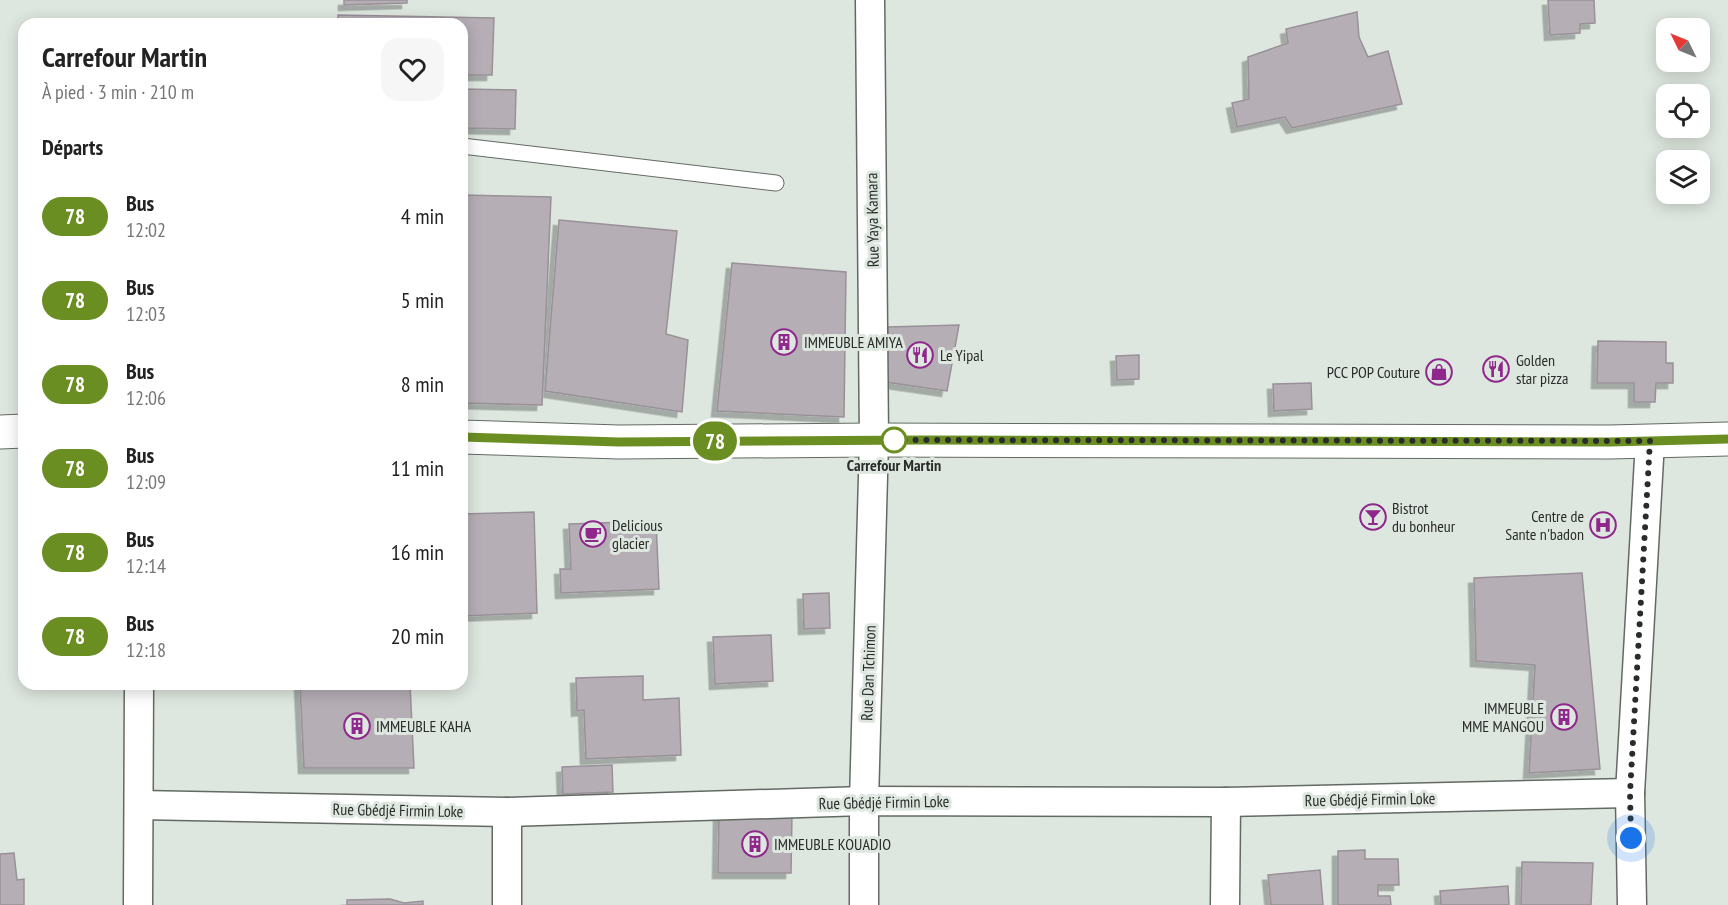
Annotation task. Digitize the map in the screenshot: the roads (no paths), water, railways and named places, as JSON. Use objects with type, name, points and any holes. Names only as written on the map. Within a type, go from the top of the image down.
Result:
[{"type":"street","name":"Rue Yaya Kamara","points":[[870,0],[874,440]]},
{"type":"street","points":[[0,432],[18,431]]},
{"type":"street","points":[[468,437],[619,442],[1728,439]]},
{"type":"street","name":"Rue Dan Tchimon","points":[[864,905],[864,801],[874,440]]},
{"type":"street","points":[[1632,905],[1630,793],[1650,441]]},
{"type":"street","points":[[138,905],[139,690]]},
{"type":"street","name":"Rue Gbédjé Firmin Loke","points":[[139,805],[507,812],[864,801],[1226,802],[1630,793]]},
{"type":"street","points":[[1225,905],[1226,802]]},
{"type":"street","points":[[507,812],[507,905]]},
{"type":"lane","points":[[468,147],[776,183]]},
{"type":"place","name":"IMMEUBLE AMIYA","points":[[784,342]]},
{"type":"place","name":"Le Yipal","points":[[920,355]]},
{"type":"place","name":"Golden star pizza","points":[[1496,369]]},
{"type":"place","name":"PCC POP Couture","points":[[1439,372]]},
{"type":"place","name":"Carrefour Martin","points":[[894,440]]},
{"type":"place","name":"Bistrot du bonheur","points":[[1373,517]]},
{"type":"place","name":"Centre de Sante n'badon","points":[[1603,525]]},
{"type":"place","name":"Delicious glacier","points":[[593,534]]},
{"type":"place","name":"IMMEUBLE MME MANGOU","points":[[1564,717]]},
{"type":"place","name":"IMMEUBLE KAHA","points":[[357,726]]},
{"type":"place","name":"IMMEUBLE KOUADIO","points":[[755,844]]}]
